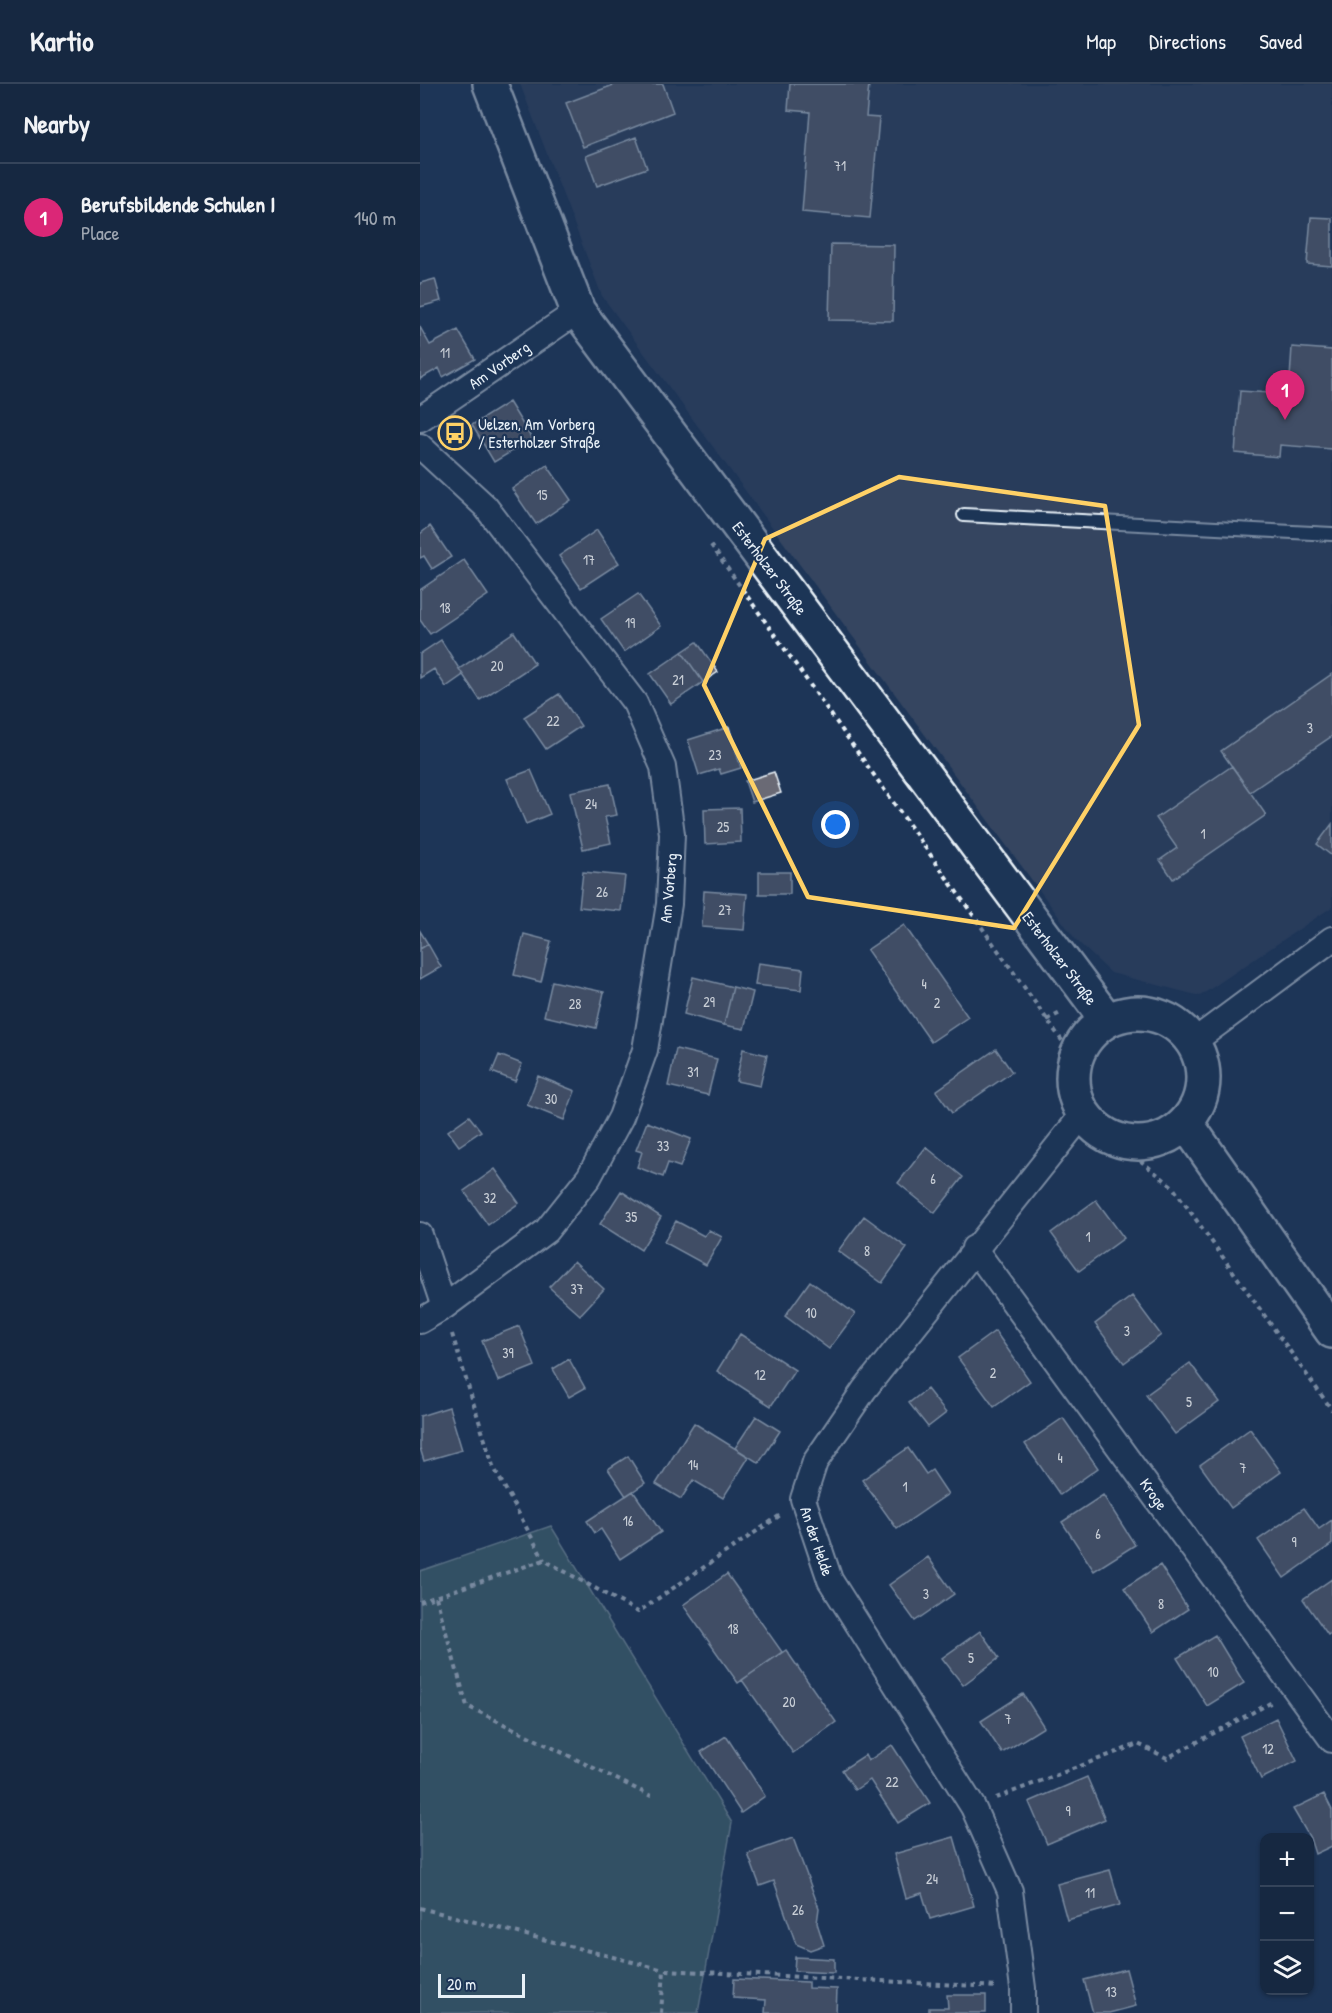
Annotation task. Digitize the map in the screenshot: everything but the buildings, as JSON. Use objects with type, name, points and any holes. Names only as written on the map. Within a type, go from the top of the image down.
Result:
[{"type":"main road","name":"Esterholzer Straße","points":[[490,84],[578,311],[1107,1020]]},
{"type":"main road","points":[[1145,1012],[1164,1017],[1180,1028],[1193,1042],[1202,1062],[1204,1084],[1198,1105],[1186,1123],[1170,1136],[1152,1142],[1132,1143],[1112,1138],[1096,1128],[1083,1114],[1073,1088],[1075,1059],[1087,1037],[1107,1020],[1125,1013],[1145,1012]]},
{"type":"main road","points":[[1186,1123],[1332,1330]]},
{"type":"street","name":"Am Vorberg","points":[[420,419],[578,311]]},
{"type":"street","name":"Am Vorberg","points":[[420,446],[485,506],[635,703],[663,767],[672,834],[669,904],[645,1050],[621,1117],[589,1177],[546,1232],[420,1322]]},
{"type":"street","points":[[1193,1042],[1332,939]]},
{"type":"street","name":"An der Helde","points":[[1023,2013],[1023,1988],[1010,1892],[973,1807],[830,1580],[803,1499],[814,1462],[864,1390],[974,1248],[1083,1114]]},
{"type":"street","points":[[420,1235],[444,1307]]},
{"type":"street","name":"Kroge","points":[[974,1248],[1332,1740]]},
{"type":"lane","points":[[964,515],[1332,534]]},
{"type":"path","points":[[704,536],[1075,1059]]},
{"type":"path","points":[[1112,1138],[1172,1186],[1332,1410]]},
{"type":"path","points":[[444,1307],[494,1466],[544,1560],[638,1612],[803,1499]]},
{"type":"path","points":[[420,1602],[544,1560]]},
{"type":"path","points":[[436,1597],[467,1706],[651,1796]]},
{"type":"path","points":[[973,1807],[1138,1744],[1167,1758],[1297,1689]]},
{"type":"path","points":[[420,1908],[664,1970],[1023,1988]]},
{"type":"path","points":[[661,2013],[664,1970]]},
{"type":"highlighted area","points":[[899,477],[1105,506],[1139,725],[1014,928],[808,897],[704,685],[765,539]]},
{"type":"shaded area","points":[[520,84],[1332,84],[1332,907],[1200,996],[1111,973],[1076,940],[602,296]]},
{"type":"green space","points":[[551,1526],[732,1823],[698,2013],[420,2013],[420,1571]]},
{"type":"place","name":"Berufsbildende Schulen I","points":[[1285,420]]},
{"type":"place","name":"Uelzen, Am Vorberg / Esterholzer Straße","points":[[455,433]]}]
